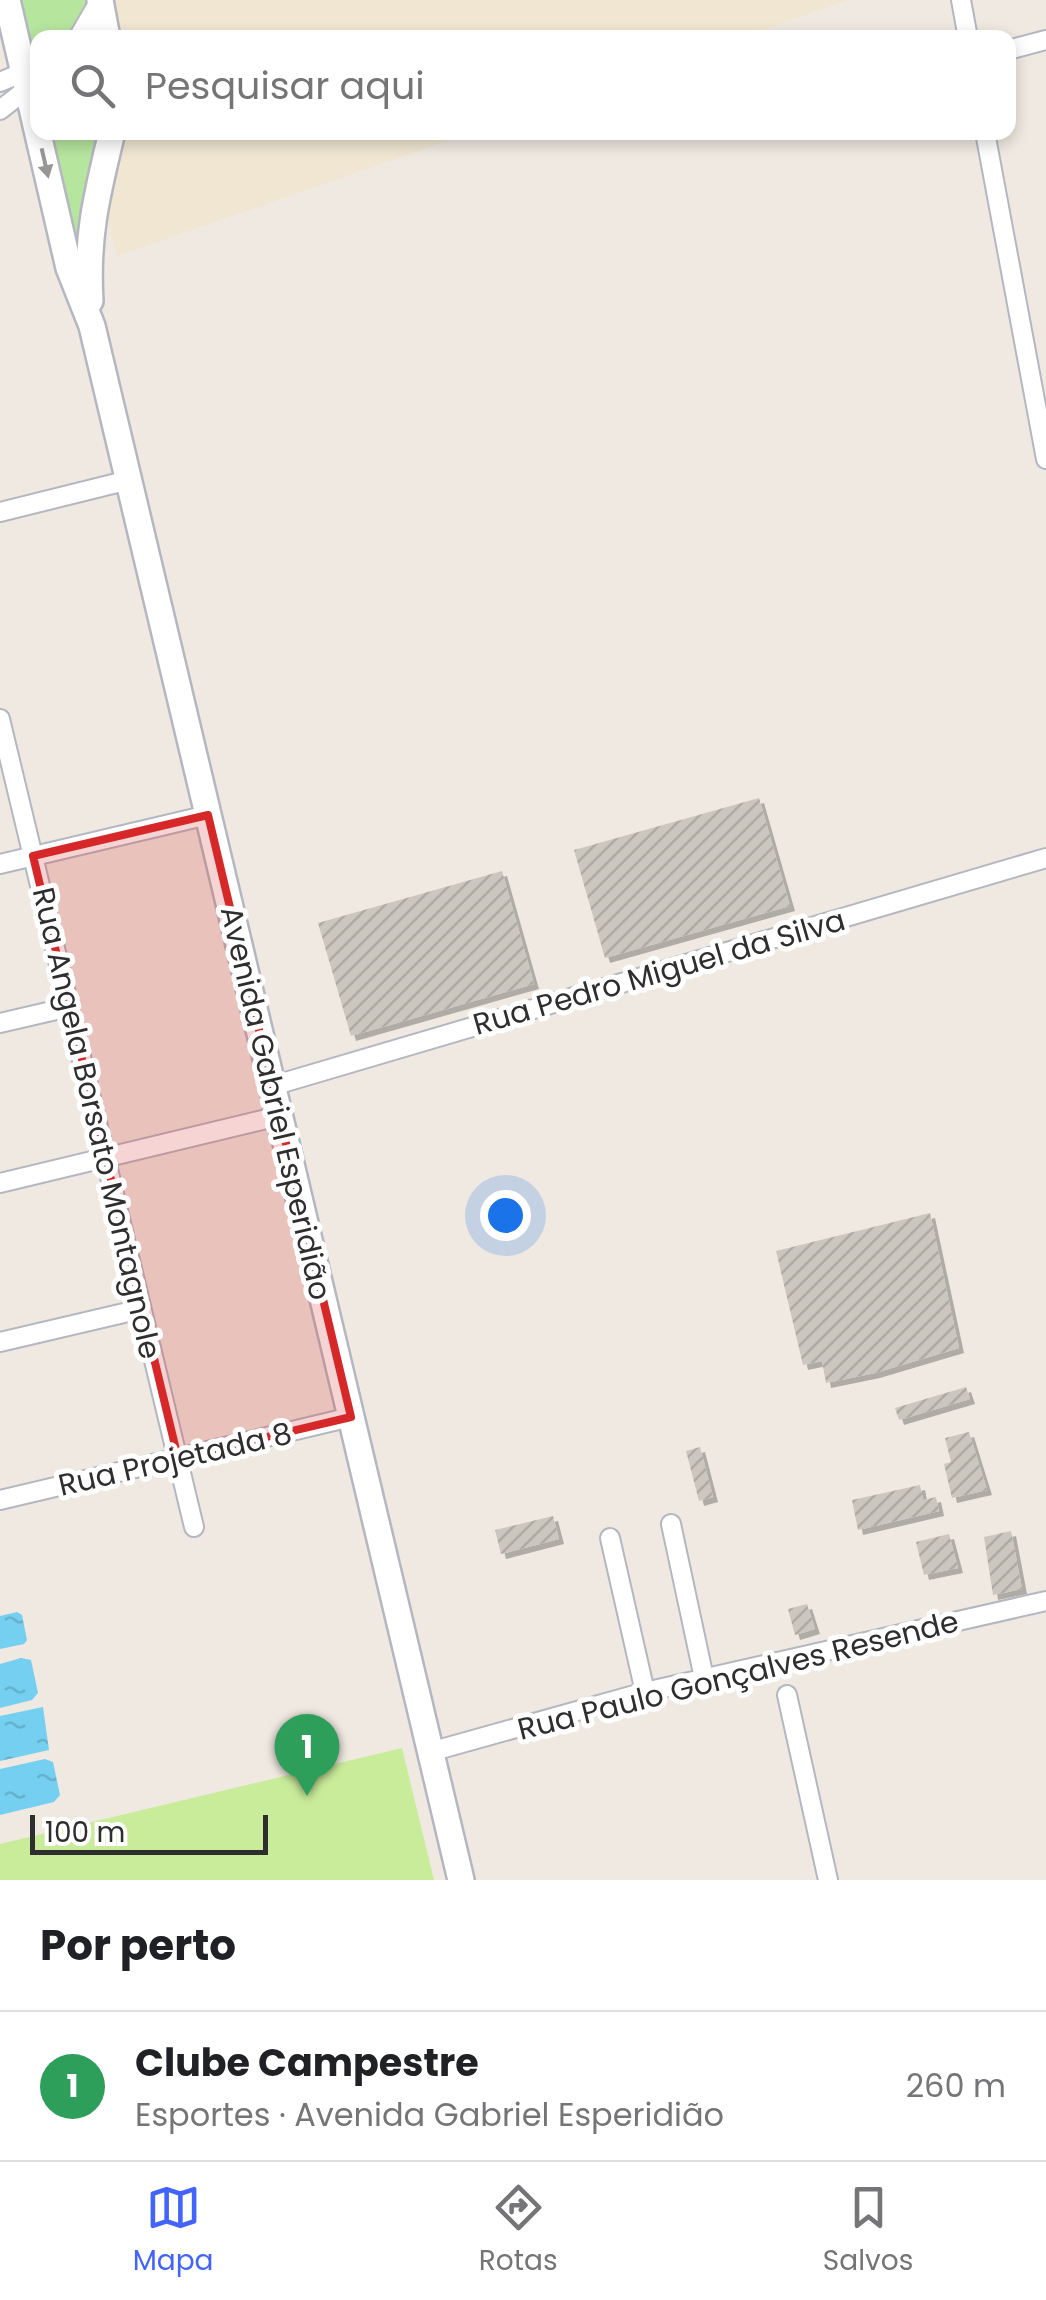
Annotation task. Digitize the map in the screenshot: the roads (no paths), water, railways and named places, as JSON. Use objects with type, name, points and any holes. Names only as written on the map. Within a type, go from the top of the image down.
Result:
[{"type":"main road","name":"Avenida Gabriel Esperidião","points":[[7,0],[30,110]]},
{"type":"main road","points":[[100,0],[106,30]]},
{"type":"main road","name":"Avenida Gabriel Esperidião","points":[[37,140],[69,268],[92,326],[461,1880]]},
{"type":"main road","name":"Avenida Gabriel Esperidião","points":[[92,326],[88,255],[91,218],[110,140]]},
{"type":"street","points":[[83,30],[100,0]]},
{"type":"street","points":[[961,0],[967,30]]},
{"type":"street","points":[[1016,48],[1046,40]]},
{"type":"street","points":[[0,110],[22,78]]},
{"type":"street","points":[[988,140],[1037,369],[1046,459]]},
{"type":"street","points":[[0,512],[129,480]]},
{"type":"street","name":"Rua Angela Borsato Montagnole","points":[[0,719],[194,1527]]},
{"type":"street","points":[[0,864],[208,815]]},
{"type":"street","name":"Rua Pedro Miguel da Silva","points":[[272,1086],[1046,858]]},
{"type":"street","points":[[0,1024],[68,1007]]},
{"type":"street","points":[[0,1183],[279,1116]]},
{"type":"street","points":[[0,1342],[141,1309]]},
{"type":"street","name":"Rua Projetada 8","points":[[0,1500],[351,1417]]},
{"type":"street","points":[[671,1524],[704,1678]]},
{"type":"street","points":[[610,1538],[645,1692]]},
{"type":"street","name":"Rua Paulo Gonçalves Resende","points":[[430,1752],[645,1692],[1046,1601]]},
{"type":"street","points":[[787,1696],[828,1880]]},
{"type":"water","points":[[17,1612],[22,1615],[27,1640],[0,1649],[0,1616]]},
{"type":"water","points":[[21,1658],[31,1660],[38,1693],[32,1700],[0,1708],[0,1664]]},
{"type":"water","points":[[43,1707],[49,1750],[0,1761],[0,1716]]},
{"type":"water","points":[[45,1759],[53,1762],[60,1795],[54,1802],[0,1815],[0,1769]]},
{"type":"place","name":"Clube Campestre","points":[[307,1796]]}]
